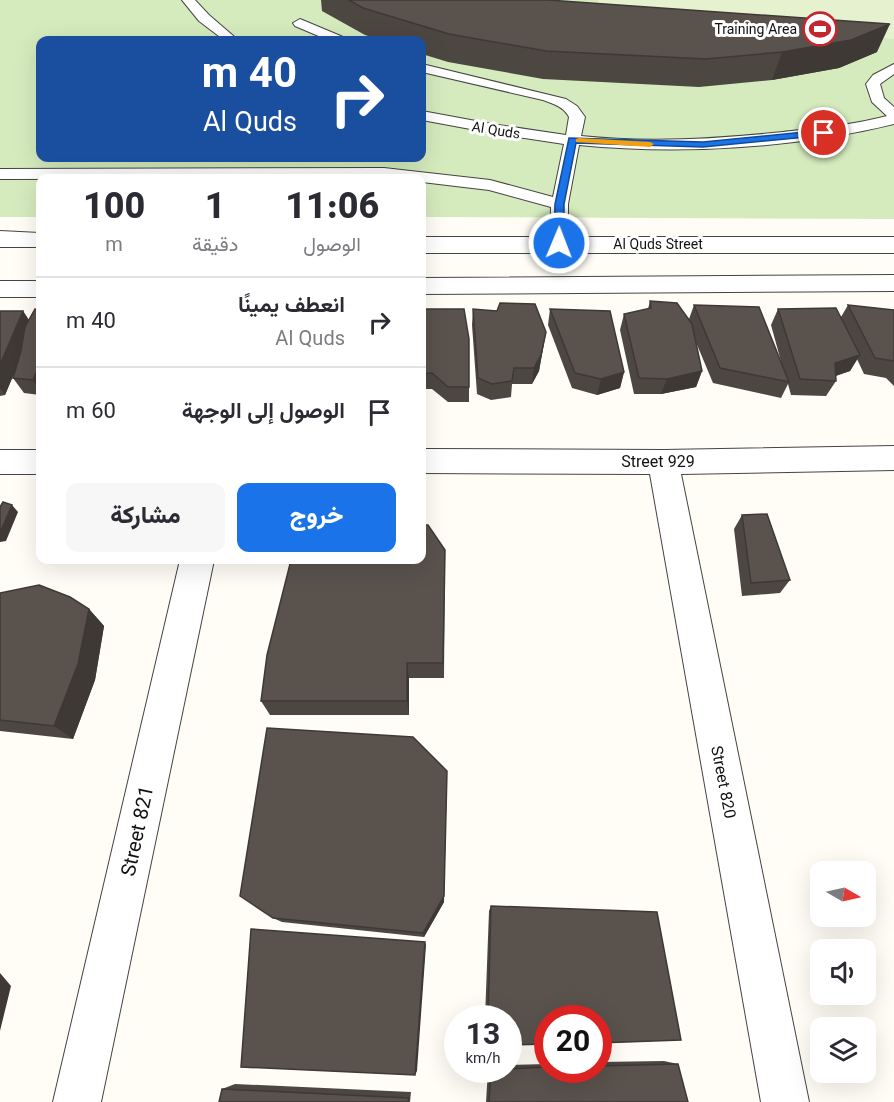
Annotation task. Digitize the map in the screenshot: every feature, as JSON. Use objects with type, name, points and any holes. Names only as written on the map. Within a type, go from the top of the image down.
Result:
[{"type":"street","points":[[0,239],[36,240]]},
{"type":"street","name":"Al Quds Street","points":[[426,245],[894,244]]},
{"type":"street","points":[[0,267],[36,267]]},
{"type":"street","points":[[426,286],[894,283]]},
{"type":"street","points":[[0,289],[36,289]]},
{"type":"street","name":"Street 929","points":[[426,461],[663,462],[894,458]]},
{"type":"street","points":[[0,462],[36,462]]},
{"type":"street","name":"Street 820","points":[[663,462],[785,1102]]},
{"type":"street","name":"Street 821","points":[[77,1102],[195,564]]},
{"type":"lane","points":[[188,0],[204,18],[227,36]]},
{"type":"lane","points":[[300,23],[329,36]]},
{"type":"lane","points":[[894,68],[873,84],[874,94],[878,100],[894,114]]},
{"type":"lane","points":[[426,69],[565,102],[574,110],[577,117],[560,204],[559,243]]},
{"type":"lane","name":"Al Quds","points":[[426,116],[509,132],[572,140],[703,144],[824,133],[894,118]]},
{"type":"lane","points":[[0,174],[384,172],[400,174]]},
{"type":"lane","points":[[426,177],[490,185],[560,204]]},
{"type":"green space","points":[[0,0],[894,0],[894,219],[426,217],[426,174],[36,174],[36,217],[0,217]]},
{"type":"green space","name":"Training Area","points":[[598,0],[894,0],[894,39],[597,18]]},
{"type":"building","points":[[349,0],[548,0],[890,24],[851,40],[782,52],[706,59],[546,51],[449,34],[363,8]]},
{"type":"building","points":[[650,301],[677,303],[692,324],[702,371],[667,379],[639,378],[624,314],[651,308]]},
{"type":"building","points":[[500,303],[535,304],[546,332],[541,355],[534,368],[514,368],[512,381],[492,384],[478,378],[473,309],[497,311]]},
{"type":"building","points":[[694,305],[759,307],[789,382],[720,368]]},
{"type":"building","points":[[848,305],[894,310],[894,361],[875,358]]},
{"type":"building","points":[[836,308],[860,355],[835,363],[836,381],[800,379],[778,309]]},
{"type":"building","points":[[36,309],[36,373],[33,380],[13,378],[25,327]]},
{"type":"building","points":[[426,309],[464,309],[469,339],[469,387],[448,387],[432,373],[426,374]]},
{"type":"building","points":[[550,309],[610,311],[624,372],[601,379],[575,373]]},
{"type":"building","points":[[0,311],[23,311],[0,365]]},
{"type":"building","points":[[3,502],[12,505],[0,533],[0,507]]},
{"type":"building","points":[[767,514],[790,580],[751,583],[742,515]]},
{"type":"building","points":[[426,525],[428,525],[445,550],[443,663],[407,663],[407,701],[261,701],[267,655],[290,564],[426,564]]},
{"type":"building","points":[[39,585],[70,597],[89,609],[78,664],[54,726],[0,720],[0,593]]},
{"type":"building","points":[[267,728],[413,737],[447,771],[444,896],[423,933],[273,918],[240,896]]},
{"type":"building","points":[[491,906],[657,912],[681,1040],[612,1042],[612,1005],[534,1005],[534,1044],[522,1045],[522,1005],[488,1005]]},
{"type":"building","points":[[251,929],[425,942],[415,1075],[241,1067]]},
{"type":"building","points":[[678,1064],[688,1102],[489,1102],[490,1083],[522,1083],[522,1068],[534,1068],[534,1083],[612,1083],[612,1066]]},
{"type":"building","points":[[222,1089],[409,1098],[408,1102],[219,1102]]},
{"type":"slow traffic","points":[[579,141],[650,144]]},
{"type":"place","name":"Training Area","points":[[820,29]]},
{"type":"route","points":[[559,243],[560,204],[572,140],[703,144],[824,133]]}]
